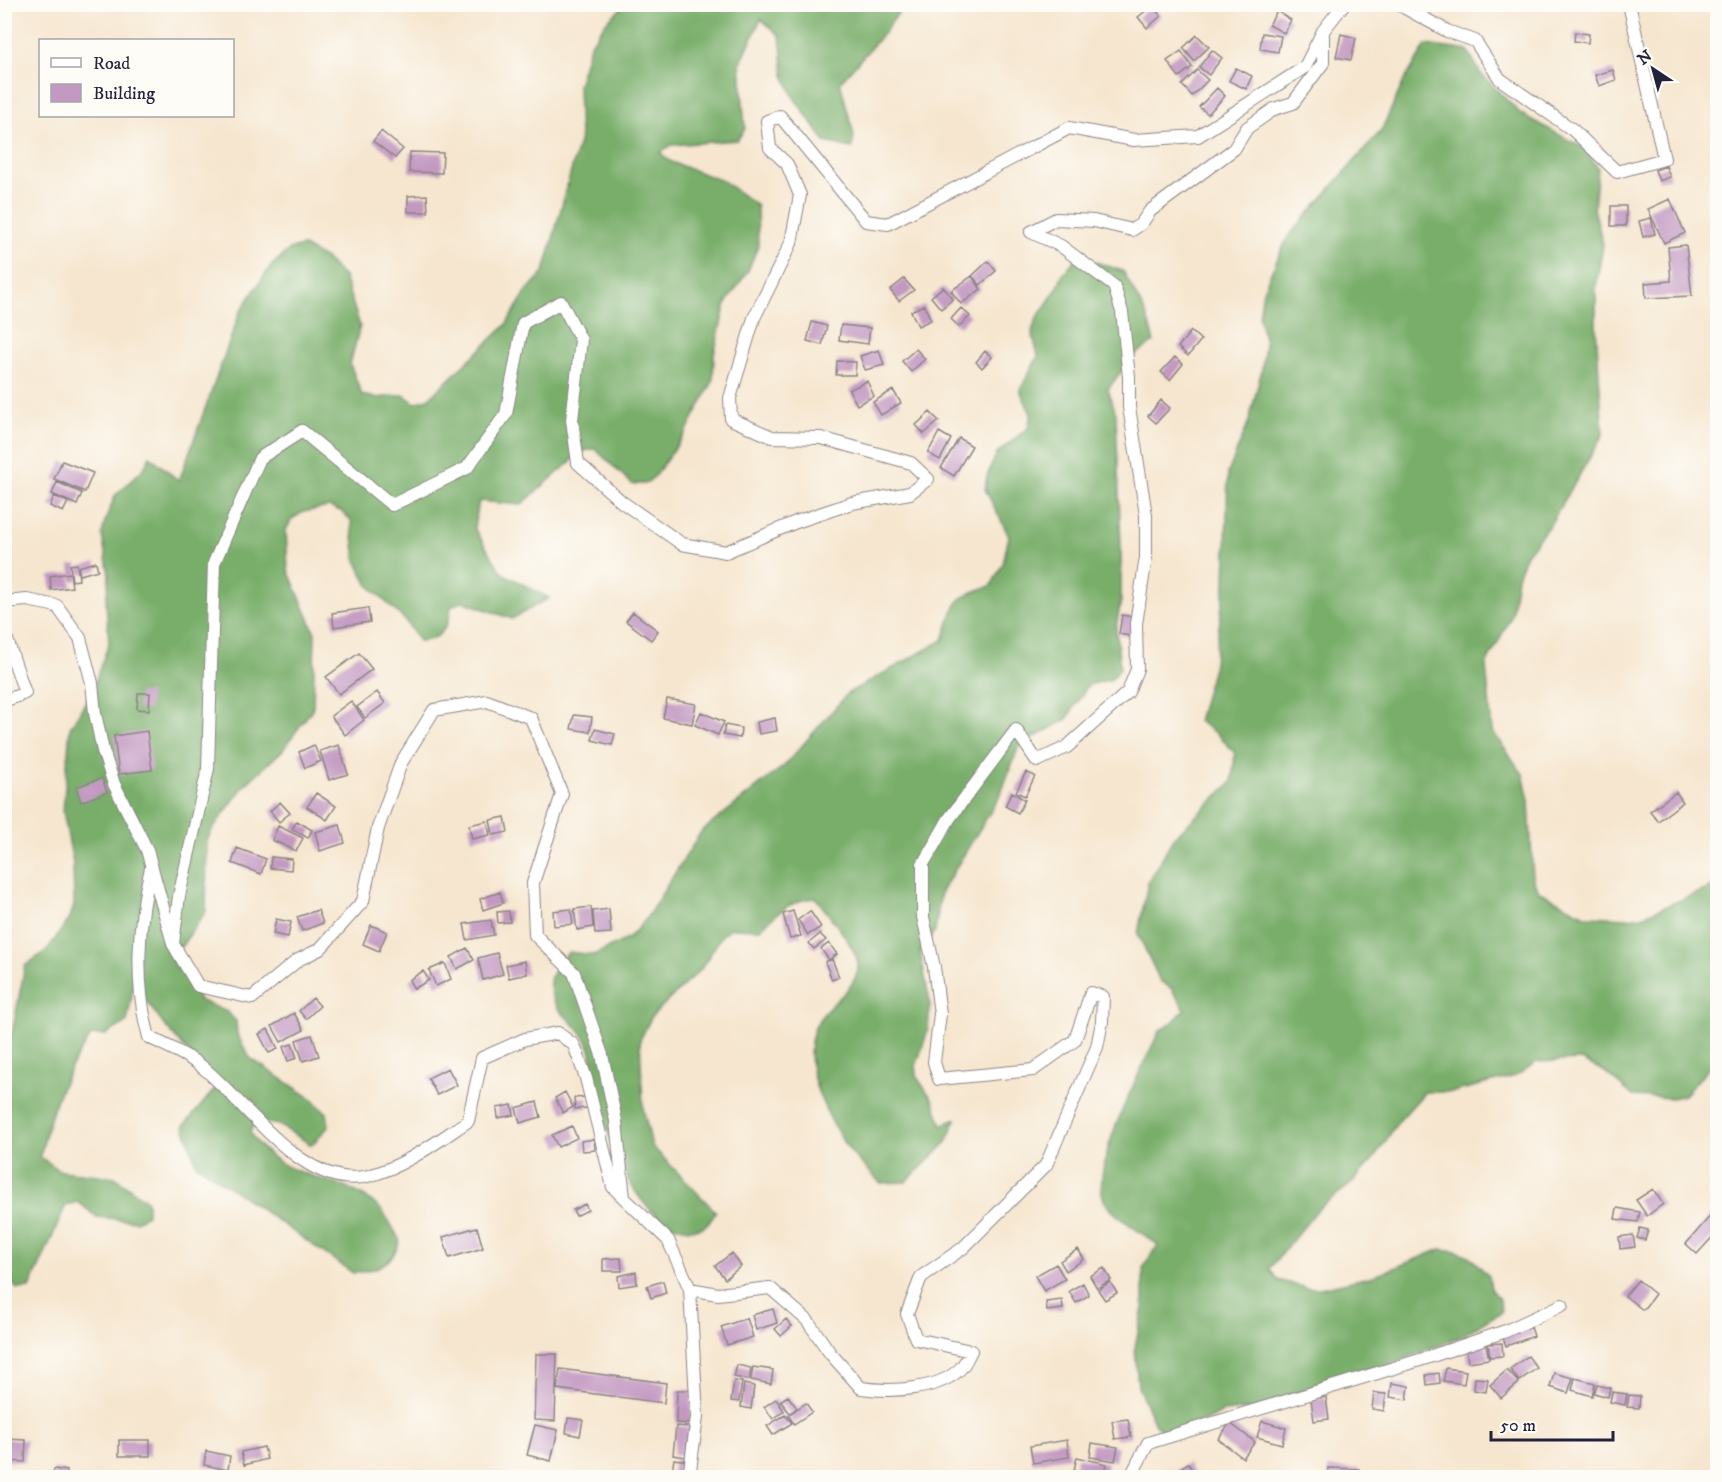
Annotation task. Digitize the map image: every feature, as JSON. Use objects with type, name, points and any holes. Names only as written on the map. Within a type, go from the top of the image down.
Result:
[{"type":"street","points":[[173,944],[179,896],[208,769],[214,563],[260,458],[302,431],[392,505],[467,468],[506,414],[523,323],[561,302],[580,340],[572,420],[578,463],[622,502],[682,544],[726,552],[796,522],[852,503],[910,493],[928,478],[911,463],[821,438],[772,437],[731,419],[730,398],[754,318],[791,243],[800,195],[787,164],[770,148],[766,121],[780,116],[866,221],[888,224],[1069,128],[1134,140],[1198,136],[1305,67],[1323,31],[1344,4]]},
{"type":"street","points":[[1398,4],[1447,31],[1475,41],[1500,78],[1573,130],[1617,172],[1664,159],[1629,4]]},
{"type":"street","points":[[690,1289],[718,1294],[770,1288],[807,1320],[830,1353],[861,1388],[891,1392],[934,1383],[961,1368],[971,1351],[916,1339],[907,1314],[921,1277],[963,1248],[1046,1165],[1097,1047],[1102,1022],[1103,997],[1091,993],[1076,1040],[1033,1070],[939,1079],[934,1062],[940,1014],[934,967],[923,917],[922,864],[949,819],[1016,730],[1037,760],[1067,747],[1128,692],[1137,669],[1136,624],[1146,557],[1146,515],[1129,407],[1129,377],[1122,312],[1114,286],[1061,246],[1031,232],[1056,219],[1094,220],[1132,230],[1141,224],[1150,211],[1234,149],[1246,128],[1274,109],[1293,104],[1323,63],[1323,31]]},
{"type":"street","points":[[4,602],[27,600],[57,606],[80,638],[92,683],[95,713],[103,750],[114,784],[147,850],[173,944],[198,986],[252,998],[298,960],[320,949],[363,901],[378,828],[401,763],[434,710],[487,701],[531,718],[562,794],[533,883],[535,934],[574,973],[592,1024],[602,1055],[616,1121],[624,1198]]},
{"type":"street","points":[[4,631],[25,693],[4,701]]},
{"type":"street","points":[[151,868],[145,892],[141,975],[142,1013],[149,1037],[202,1066],[279,1143],[310,1164],[333,1175],[366,1176],[425,1149],[468,1121],[482,1058],[525,1039],[558,1033],[574,1045],[592,1101],[602,1150],[613,1187],[668,1240],[690,1289],[697,1417],[689,1478]]},
{"type":"street","points":[[1130,1478],[1148,1443],[1420,1360],[1506,1331],[1562,1305]]},
{"type":"green space","points":[[625,5],[904,5],[884,33],[840,82],[854,135],[852,148],[825,142],[794,98],[784,75],[780,36],[761,19],[740,64],[745,129],[737,140],[671,145],[660,153],[671,162],[723,181],[757,206],[758,246],[748,271],[726,303],[714,354],[713,381],[685,434],[655,476],[645,484],[632,484],[595,449],[583,451],[521,505],[479,501],[474,528],[502,573],[549,598],[512,619],[462,601],[451,607],[446,627],[438,636],[419,641],[405,620],[367,584],[356,560],[351,520],[341,511],[329,507],[303,512],[292,519],[286,530],[288,570],[315,633],[313,708],[282,751],[244,786],[212,830],[207,841],[206,911],[176,954],[199,1000],[227,1012],[236,1021],[237,1034],[250,1058],[308,1096],[327,1113],[329,1126],[312,1145],[279,1125],[255,1121],[250,1133],[263,1150],[278,1161],[294,1170],[345,1187],[381,1209],[400,1241],[397,1249],[393,1256],[382,1265],[353,1273],[196,1164],[184,1126],[218,1085],[163,1024],[134,984],[127,1022],[105,1035],[92,1035],[73,1063],[53,1108],[40,1157],[61,1171],[115,1177],[147,1201],[147,1215],[136,1221],[97,1217],[78,1202],[66,1205],[30,1288],[17,1289],[5,1274],[4,1054],[12,1033],[25,966],[47,950],[70,918],[74,905],[73,863],[63,811],[70,728],[91,693],[109,643],[106,603],[109,575],[102,535],[115,496],[144,468],[150,456],[179,481],[240,312],[270,267],[290,249],[303,246],[326,259],[344,277],[360,326],[350,364],[362,395],[376,398],[404,395],[415,403],[428,399],[506,325],[526,292],[544,272],[580,138],[578,85],[590,45],[606,22]]},
{"type":"green space","points":[[1426,45],[1468,51],[1481,74],[1521,114],[1582,147],[1598,168],[1594,208],[1603,245],[1596,286],[1596,327],[1603,435],[1551,523],[1526,554],[1517,577],[1511,617],[1486,665],[1492,731],[1523,774],[1529,800],[1533,881],[1540,892],[1587,916],[1628,918],[1642,916],[1717,885],[1717,1063],[1711,1066],[1684,1095],[1672,1098],[1633,1096],[1605,1072],[1582,1060],[1537,1062],[1516,1076],[1453,1092],[1425,1092],[1398,1122],[1375,1157],[1350,1185],[1319,1208],[1269,1269],[1278,1280],[1306,1288],[1320,1288],[1374,1276],[1441,1249],[1456,1251],[1469,1256],[1489,1276],[1491,1289],[1500,1299],[1501,1312],[1456,1339],[1383,1367],[1333,1378],[1261,1408],[1223,1412],[1177,1435],[1164,1433],[1155,1424],[1138,1387],[1135,1347],[1143,1308],[1143,1268],[1158,1245],[1121,1219],[1109,1207],[1105,1202],[1102,1186],[1110,1142],[1131,1090],[1160,1030],[1172,1023],[1185,1009],[1171,988],[1160,981],[1138,934],[1148,882],[1174,837],[1232,782],[1235,753],[1218,735],[1198,721],[1213,668],[1225,585],[1228,473],[1249,421],[1262,369],[1265,343],[1259,317],[1263,290],[1288,237],[1381,131],[1404,81]]},
{"type":"green space","points":[[1078,256],[1123,271],[1147,316],[1154,342],[1132,357],[1108,389],[1116,414],[1121,600],[1116,628],[1120,668],[1112,679],[1088,685],[1067,719],[1019,746],[1000,796],[941,892],[935,931],[920,952],[930,1003],[928,1030],[916,1066],[918,1079],[933,1100],[942,1125],[956,1119],[946,1143],[906,1182],[880,1183],[843,1141],[815,1082],[810,1050],[819,1020],[849,988],[857,973],[858,964],[853,949],[816,898],[807,899],[779,912],[760,929],[732,928],[722,935],[701,969],[652,1016],[640,1040],[643,1108],[652,1146],[716,1212],[703,1227],[694,1229],[683,1228],[664,1221],[648,1208],[623,1171],[600,1106],[590,1048],[580,1031],[555,1004],[550,987],[553,972],[569,952],[594,955],[629,938],[646,919],[701,832],[785,765],[848,693],[943,640],[953,610],[962,598],[991,586],[1003,563],[1009,536],[985,489],[987,476],[997,453],[1028,428],[1031,414],[1020,390],[1038,356],[1032,331],[1037,318],[1058,287],[1062,275]]},
{"type":"building","points":[[1152,6],[1161,16],[1147,28],[1138,17]]},
{"type":"building","points":[[1277,11],[1291,20],[1284,33],[1269,25]]},
{"type":"building","points":[[1575,32],[1589,34],[1588,43],[1574,41]]},
{"type":"building","points":[[1262,33],[1281,36],[1278,52],[1260,49]]},
{"type":"building","points":[[1341,34],[1356,38],[1351,60],[1336,57]]},
{"type":"building","points":[[1197,35],[1209,47],[1194,61],[1183,48]]},
{"type":"building","points":[[1212,50],[1222,58],[1209,75],[1199,67]]},
{"type":"building","points":[[1181,51],[1192,67],[1179,77],[1167,61]]},
{"type":"building","points":[[1236,68],[1252,76],[1246,89],[1229,81]]},
{"type":"building","points":[[1197,70],[1208,80],[1192,96],[1182,85]]},
{"type":"building","points":[[1613,70],[1616,80],[1599,86],[1595,75]]},
{"type":"building","points":[[1217,88],[1225,96],[1208,114],[1199,107]]},
{"type":"building","points":[[381,131],[403,149],[395,158],[373,141]]},
{"type":"building","points":[[410,152],[443,153],[442,173],[409,172]]},
{"type":"building","points":[[1666,166],[1670,177],[1659,181],[1655,170]]},
{"type":"building","points":[[427,195],[428,212],[408,212],[408,196]]},
{"type":"building","points":[[1670,199],[1685,233],[1664,243],[1648,209]]},
{"type":"building","points":[[1611,206],[1626,206],[1626,226],[1611,226]]},
{"type":"building","points":[[1651,218],[1655,234],[1643,237],[1639,221]]},
{"type":"building","points":[[1686,245],[1692,296],[1646,298],[1645,283],[1671,281],[1668,247]]},
{"type":"building","points":[[988,261],[996,271],[980,285],[972,276]]},
{"type":"building","points":[[972,276],[981,289],[961,304],[951,291]]},
{"type":"building","points":[[904,279],[914,290],[899,301],[890,290]]},
{"type":"building","points":[[943,287],[953,299],[941,309],[931,297]]},
{"type":"building","points":[[924,305],[931,320],[918,326],[911,311]]},
{"type":"building","points":[[961,308],[970,316],[959,327],[951,319]]},
{"type":"building","points":[[812,322],[827,326],[822,345],[807,341]]},
{"type":"building","points":[[841,325],[870,328],[868,344],[839,340]]},
{"type":"building","points":[[1191,331],[1201,340],[1188,356],[1178,347]]},
{"type":"building","points":[[916,349],[925,359],[911,372],[902,361]]},
{"type":"building","points":[[879,350],[884,365],[865,370],[860,356]]},
{"type":"building","points":[[985,351],[992,357],[982,368],[976,362]]},
{"type":"building","points":[[1175,357],[1183,364],[1170,380],[1161,372]]},
{"type":"building","points":[[837,361],[856,362],[855,375],[836,375]]},
{"type":"building","points":[[867,381],[874,396],[857,405],[849,390]]},
{"type":"building","points":[[893,390],[901,403],[881,415],[873,402]]},
{"type":"building","points":[[1161,400],[1170,408],[1156,423],[1148,416]]},
{"type":"building","points":[[930,412],[939,421],[924,434],[916,425]]},
{"type":"building","points":[[939,432],[951,439],[940,460],[928,453]]},
{"type":"building","points":[[959,438],[972,446],[954,476],[941,468]]},
{"type":"building","points":[[62,461],[93,473],[85,492],[54,479]]},
{"type":"building","points":[[57,482],[82,493],[77,505],[52,494]]},
{"type":"building","points":[[54,496],[68,502],[63,512],[50,506]]},
{"type":"building","points":[[96,562],[98,570],[80,575],[78,567]]},
{"type":"building","points":[[77,564],[79,580],[72,581],[70,565]]},
{"type":"building","points":[[70,573],[72,587],[51,590],[50,576]]},
{"type":"building","points":[[368,608],[370,622],[334,627],[332,613]]},
{"type":"building","points":[[633,612],[658,631],[651,640],[626,621]]},
{"type":"building","points":[[1122,615],[1133,617],[1130,636],[1119,634]]},
{"type":"building","points":[[359,653],[372,669],[339,694],[326,677]]},
{"type":"building","points":[[377,692],[385,703],[365,718],[357,707]]},
{"type":"building","points":[[138,693],[150,693],[149,710],[137,709]]},
{"type":"building","points":[[667,699],[696,704],[692,724],[663,718]]},
{"type":"building","points":[[351,701],[364,720],[345,735],[331,716]]},
{"type":"building","points":[[701,712],[724,722],[718,735],[695,725]]},
{"type":"building","points":[[574,715],[592,717],[590,732],[571,729]]},
{"type":"building","points":[[775,718],[777,731],[759,734],[757,722]]},
{"type":"building","points":[[725,725],[741,728],[740,738],[723,735]]},
{"type":"building","points":[[595,729],[615,734],[612,745],[592,740]]},
{"type":"building","points":[[147,731],[152,770],[119,774],[114,736]]},
{"type":"building","points":[[314,745],[321,761],[305,768],[299,752]]},
{"type":"building","points":[[339,745],[348,774],[329,780],[320,751]]},
{"type":"building","points":[[1026,772],[1035,776],[1025,796],[1016,792]]},
{"type":"building","points":[[102,778],[107,792],[81,802],[76,787]]},
{"type":"building","points":[[1012,792],[1025,800],[1018,813],[1005,806]]},
{"type":"building","points":[[1676,792],[1683,802],[1658,821],[1650,811]]},
{"type":"building","points":[[316,793],[336,806],[327,820],[307,807]]},
{"type":"building","points":[[280,802],[290,813],[279,822],[270,811]]},
{"type":"building","points":[[505,817],[508,832],[493,835],[490,820]]},
{"type":"building","points":[[297,821],[312,830],[308,838],[292,829]]},
{"type":"building","points":[[487,821],[490,835],[472,839],[469,825]]},
{"type":"building","points":[[340,825],[345,843],[320,851],[315,832]]},
{"type":"building","points":[[278,826],[303,838],[296,851],[272,840]]},
{"type":"building","points":[[237,848],[266,859],[261,874],[232,863]]},
{"type":"building","points":[[271,857],[292,859],[291,870],[270,868]]},
{"type":"building","points":[[500,892],[503,903],[483,910],[480,899]]},
{"type":"building","points":[[591,907],[593,927],[577,930],[574,909]]},
{"type":"building","points":[[571,909],[573,924],[554,926],[553,911]]},
{"type":"building","points":[[609,909],[611,933],[595,934],[593,911]]},
{"type":"building","points":[[318,910],[323,923],[302,931],[297,917]]},
{"type":"building","points":[[509,911],[510,922],[498,923],[497,912]]},
{"type":"building","points":[[793,911],[801,936],[790,939],[783,914]]},
{"type":"building","points":[[810,911],[821,927],[808,935],[798,920]]},
{"type":"building","points":[[276,919],[291,922],[288,937],[273,934]]},
{"type":"building","points":[[491,920],[494,935],[467,940],[464,924]]},
{"type":"building","points":[[371,925],[387,932],[379,951],[363,944]]},
{"type":"building","points":[[820,934],[826,940],[814,949],[809,943]]},
{"type":"building","points":[[829,943],[837,954],[829,960],[821,949]]},
{"type":"building","points":[[467,948],[474,960],[457,969],[451,957]]},
{"type":"building","points":[[497,953],[503,974],[483,980],[478,958]]},
{"type":"building","points":[[832,959],[839,977],[832,980],[825,962]]},
{"type":"building","points":[[525,961],[527,974],[509,978],[506,965]]},
{"type":"building","points":[[445,963],[451,979],[436,986],[429,970]]},
{"type":"building","points":[[423,971],[429,980],[414,989],[409,980]]},
{"type":"building","points":[[313,998],[320,1006],[306,1019],[299,1011]]},
{"type":"building","points":[[294,1013],[304,1030],[281,1042],[272,1026]]},
{"type":"building","points":[[268,1029],[278,1049],[269,1053],[259,1034]]},
{"type":"building","points":[[312,1035],[319,1056],[303,1061],[296,1040]]},
{"type":"building","points":[[292,1044],[297,1058],[288,1061],[283,1047]]},
{"type":"building","points":[[448,1068],[457,1085],[437,1095],[428,1078]]},
{"type":"building","points":[[565,1092],[573,1107],[563,1113],[555,1098]]},
{"type":"building","points":[[587,1097],[588,1108],[575,1109],[574,1098]]},
{"type":"building","points":[[537,1102],[541,1117],[520,1123],[516,1108]]},
{"type":"building","points":[[512,1105],[514,1115],[498,1118],[497,1108]]},
{"type":"building","points":[[572,1126],[577,1138],[558,1147],[552,1135]]},
{"type":"building","points":[[594,1139],[595,1150],[582,1151],[581,1141]]},
{"type":"building","points":[[1653,1189],[1663,1204],[1647,1216],[1636,1200]]},
{"type":"building","points":[[585,1204],[588,1210],[576,1216],[573,1210]]},
{"type":"building","points":[[1617,1208],[1640,1212],[1638,1222],[1615,1219]]},
{"type":"building","points":[[1711,1215],[1718,1221],[1718,1231],[1697,1254],[1686,1244]]},
{"type":"building","points":[[477,1227],[483,1248],[449,1258],[443,1237]]},
{"type":"building","points":[[1640,1228],[1648,1230],[1645,1240],[1637,1238]]},
{"type":"building","points":[[1633,1235],[1635,1247],[1620,1249],[1619,1237]]},
{"type":"building","points":[[1078,1249],[1084,1259],[1066,1271],[1060,1261]]},
{"type":"building","points":[[732,1253],[741,1266],[725,1279],[715,1266]]},
{"type":"building","points":[[621,1258],[622,1271],[603,1271],[603,1259]]},
{"type":"building","points":[[1056,1264],[1065,1279],[1044,1291],[1035,1276]]},
{"type":"building","points":[[1104,1268],[1111,1280],[1097,1288],[1090,1276]]},
{"type":"building","points":[[636,1272],[637,1284],[619,1287],[618,1276]]},
{"type":"building","points":[[1638,1280],[1655,1294],[1643,1310],[1625,1296]]},
{"type":"building","points":[[663,1281],[666,1293],[651,1298],[647,1286]]},
{"type":"building","points":[[1110,1282],[1117,1293],[1105,1300],[1098,1290]]},
{"type":"building","points":[[1083,1283],[1089,1295],[1076,1303],[1069,1291]]},
{"type":"building","points":[[1062,1300],[1063,1309],[1047,1311],[1046,1302]]},
{"type":"building","points":[[773,1309],[777,1323],[756,1330],[752,1315]]},
{"type":"building","points":[[747,1318],[753,1337],[727,1345],[721,1327]]},
{"type":"building","points":[[786,1319],[792,1326],[781,1336],[775,1329]]},
{"type":"building","points":[[1531,1327],[1534,1336],[1506,1346],[1503,1338]]},
{"type":"building","points":[[1502,1343],[1503,1356],[1490,1357],[1488,1344]]},
{"type":"building","points":[[1486,1344],[1489,1359],[1468,1362],[1466,1347]]},
{"type":"building","points":[[536,1354],[557,1354],[555,1421],[534,1420]]},
{"type":"building","points":[[1528,1356],[1537,1368],[1519,1381],[1510,1369]]},
{"type":"building","points":[[737,1365],[751,1368],[749,1380],[734,1377]]},
{"type":"building","points":[[753,1367],[773,1370],[771,1384],[751,1380]]},
{"type":"building","points":[[1446,1368],[1466,1371],[1464,1384],[1443,1381]]},
{"type":"building","points":[[560,1369],[666,1383],[664,1403],[557,1389]]},
{"type":"building","points":[[1507,1370],[1519,1383],[1501,1398],[1490,1385]]},
{"type":"building","points":[[1439,1373],[1440,1383],[1427,1385],[1426,1375]]},
{"type":"building","points":[[1554,1373],[1573,1378],[1568,1393],[1550,1387]]},
{"type":"building","points":[[1475,1378],[1488,1379],[1486,1392],[1474,1390]]},
{"type":"building","points":[[1575,1378],[1595,1383],[1592,1396],[1572,1390]]},
{"type":"building","points":[[734,1381],[742,1382],[739,1402],[731,1401]]},
{"type":"building","points":[[1392,1383],[1409,1386],[1407,1400],[1390,1397]]},
{"type":"building","points":[[744,1384],[754,1386],[751,1409],[741,1407]]},
{"type":"building","points":[[1597,1385],[1610,1388],[1608,1397],[1594,1393]]},
{"type":"building","points":[[677,1390],[692,1390],[691,1424],[676,1423]]},
{"type":"building","points":[[1612,1392],[1627,1394],[1625,1405],[1610,1402]]},
{"type":"building","points":[[1374,1393],[1386,1394],[1384,1411],[1372,1409]]},
{"type":"building","points":[[1629,1395],[1640,1396],[1639,1408],[1627,1407]]},
{"type":"building","points":[[788,1396],[797,1408],[790,1413],[780,1401]]},
{"type":"building","points":[[1326,1397],[1329,1419],[1314,1421],[1311,1399]]},
{"type":"building","points":[[776,1399],[784,1411],[773,1419],[764,1407]]},
{"type":"building","points":[[806,1403],[812,1412],[794,1424],[788,1415]]},
{"type":"building","points":[[785,1415],[792,1423],[773,1435],[767,1426]]},
{"type":"building","points":[[568,1418],[583,1420],[580,1436],[566,1433]]},
{"type":"building","points":[[1128,1419],[1131,1437],[1115,1439],[1112,1421]]},
{"type":"building","points":[[1262,1421],[1286,1428],[1282,1444],[1257,1437]]},
{"type":"building","points":[[1230,1423],[1255,1442],[1243,1458],[1218,1439]]},
{"type":"building","points":[[535,1425],[558,1430],[551,1461],[527,1455]]},
{"type":"building","points":[[676,1426],[689,1427],[686,1457],[673,1455]]},
{"type":"building","points":[[6,1439],[26,1440],[25,1462],[5,1461]]},
{"type":"building","points":[[119,1440],[150,1440],[150,1456],[119,1456]]},
{"type":"building","points":[[1067,1440],[1069,1457],[1033,1463],[1030,1446]]},
{"type":"building","points":[[1092,1443],[1118,1447],[1115,1461],[1090,1457]]},
{"type":"building","points":[[264,1447],[267,1459],[244,1465],[241,1452]]},
{"type":"building","points":[[206,1451],[230,1456],[228,1470],[204,1465]]},
{"type":"building","points":[[1077,1457],[1107,1464],[1104,1477],[1074,1470]]},
{"type":"building","points":[[674,1459],[688,1461],[685,1478],[671,1478]]},
{"type":"building","points":[[1188,1463],[1197,1478],[1181,1478],[1177,1470]]},
{"type":"building","points":[[1328,1468],[1359,1469],[1359,1478],[1328,1478]]},
{"type":"building","points":[[54,1469],[67,1471],[66,1478],[52,1478]]}]
